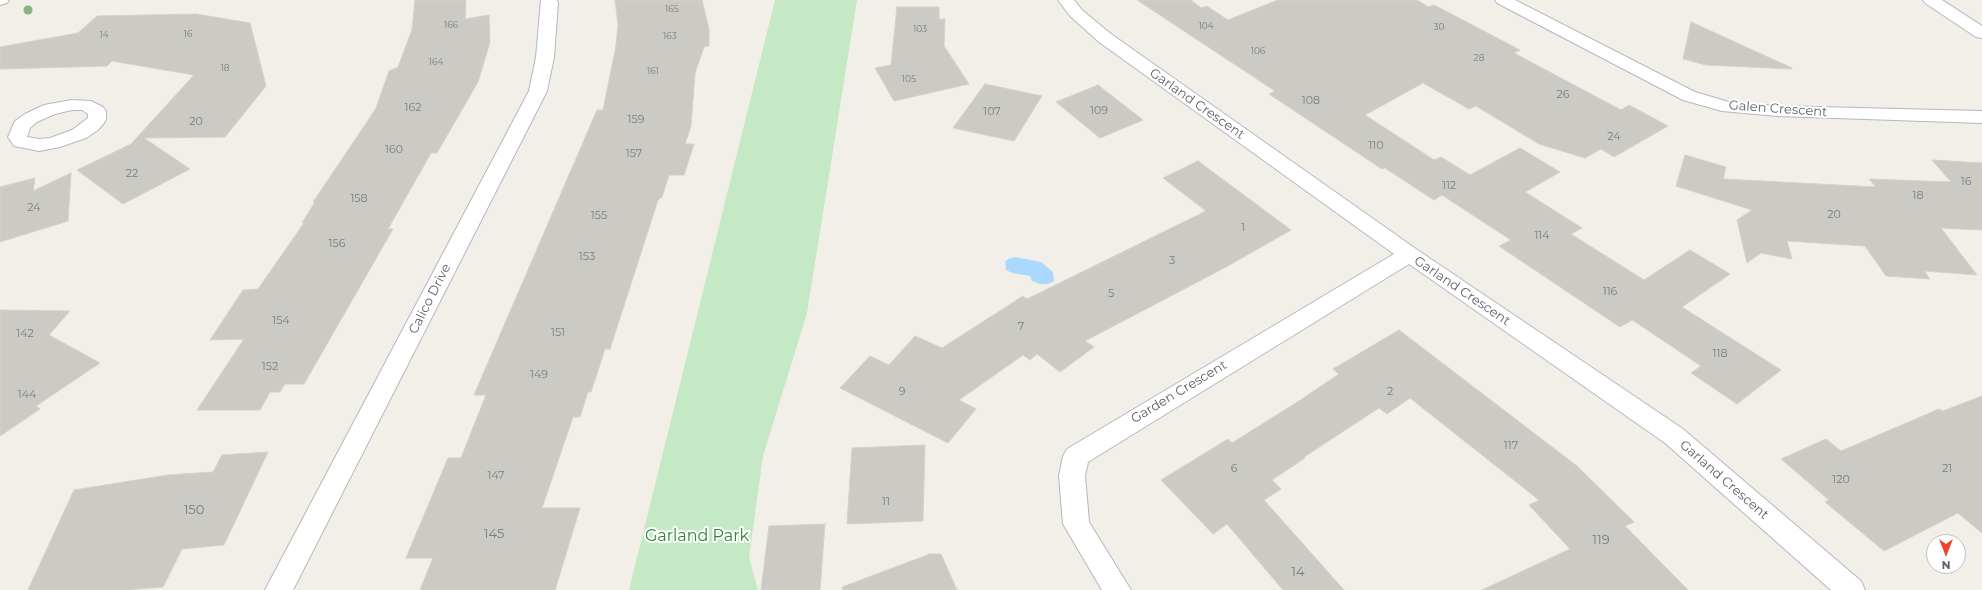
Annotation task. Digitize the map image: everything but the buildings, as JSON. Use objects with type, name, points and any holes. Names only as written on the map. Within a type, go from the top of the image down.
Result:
[{"type":"street","name":"Calico Drive","points":[[279,590],[538,91],[546,57],[550,3],[548,0]]},
{"type":"street","name":"Garland Crescent","points":[[1066,0],[1076,13],[1105,38],[1409,254],[1674,436],[1851,590]]},
{"type":"street","name":"Galen Crescent","points":[[1503,0],[1689,96],[1728,107],[1777,111],[1982,117]]},
{"type":"street","points":[[1930,0],[1982,33]]},
{"type":"street","points":[[0,132],[21,128]]},
{"type":"street","name":"Garden Crescent","points":[[1117,590],[1076,524],[1072,476],[1076,456],[1105,437],[1409,254]]},
{"type":"green space","name":"Garland Park","points":[[775,0],[857,0],[807,313],[763,456],[749,557],[758,590],[629,590]]},
{"type":"water","points":[[1015,257],[1041,262],[1053,272],[1054,281],[1048,284],[1040,284],[1032,281],[1030,276],[1012,273],[1006,270],[1005,262],[1008,259]]}]
